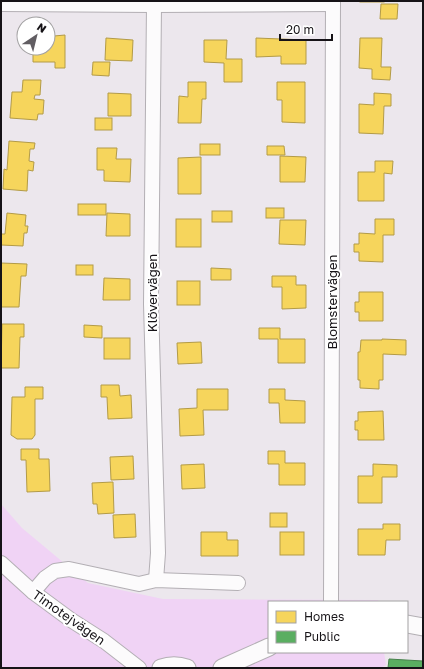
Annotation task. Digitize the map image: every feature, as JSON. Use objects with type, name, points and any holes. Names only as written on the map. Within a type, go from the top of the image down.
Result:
[{"type":"street","points":[[1,4],[154,5],[333,3]]},
{"type":"street","name":"Blomstervägen","points":[[331,601],[333,3]]},
{"type":"street","name":"Klövervägen","points":[[154,5],[151,304],[158,553],[156,580]]},
{"type":"street","name":"Timotejvägen","points":[[1,563],[33,592],[71,620],[104,641],[139,668]]},
{"type":"street","points":[[33,592],[45,578],[55,571],[69,569],[139,584],[156,580],[238,583]]},
{"type":"street","points":[[408,624],[423,627]]},
{"type":"street","points":[[222,668],[268,646]]},
{"type":"street","points":[[161,668],[180,666],[187,668]]},
{"type":"shaded area","points":[[1,504],[22,528],[88,583],[163,599],[378,600],[268,601],[268,653],[384,653],[386,665],[381,668],[1,668]]},
{"type":"building: Homes","points":[[384,1],[384,2],[360,2]]},
{"type":"building: Homes","points":[[381,4],[398,4],[397,19],[380,19]]},
{"type":"building: Homes","points":[[65,35],[65,68],[55,68],[55,62],[33,62],[33,56],[56,56],[56,36]]},
{"type":"building: Homes","points":[[106,38],[133,40],[132,61],[105,60]]},
{"type":"building: Homes","points":[[256,38],[306,40],[306,64],[281,64],[281,56],[256,57]]},
{"type":"building: Homes","points":[[360,38],[382,38],[381,67],[391,67],[390,80],[372,79],[372,69],[359,68]]},
{"type":"building: Homes","points":[[204,40],[227,40],[226,59],[242,59],[242,82],[224,82],[224,63],[204,62]]},
{"type":"building: Homes","points":[[93,62],[110,62],[109,76],[92,75]]},
{"type":"building: Homes","points":[[23,80],[41,80],[40,95],[35,95],[34,99],[44,100],[43,114],[38,114],[37,120],[10,118],[12,92],[22,92]]},
{"type":"building: Homes","points":[[188,82],[206,82],[206,99],[202,99],[201,123],[178,123],[179,96],[188,97]]},
{"type":"building: Homes","points":[[277,82],[305,82],[305,123],[282,122],[282,100],[277,100]]},
{"type":"building: Homes","points":[[108,93],[131,94],[131,116],[108,116]]},
{"type":"building: Homes","points":[[374,93],[391,94],[391,106],[384,106],[383,134],[359,133],[359,104],[374,105]]},
{"type":"building: Homes","points":[[95,118],[112,118],[112,130],[95,130]]},
{"type":"building: Homes","points":[[9,141],[35,143],[34,149],[30,149],[29,161],[34,162],[33,171],[28,170],[27,191],[3,189],[4,169],[7,170]]},
{"type":"building: Homes","points":[[200,144],[220,144],[220,155],[200,155]]},
{"type":"building: Homes","points":[[267,146],[284,146],[285,155],[267,155]]},
{"type":"building: Homes","points":[[97,148],[117,148],[116,159],[131,159],[130,182],[104,181],[104,170],[97,170]]},
{"type":"building: Homes","points":[[280,156],[306,157],[305,182],[280,182]]},
{"type":"building: Homes","points":[[201,157],[201,194],[178,194],[178,158]]},
{"type":"building: Homes","points":[[375,161],[393,161],[392,174],[384,173],[384,201],[358,201],[358,172],[375,172]]},
{"type":"building: Homes","points":[[78,204],[106,204],[106,215],[78,215]]},
{"type":"building: Homes","points":[[266,208],[284,208],[284,218],[266,218]]},
{"type":"building: Homes","points":[[212,211],[232,211],[232,222],[212,222]]},
{"type":"building: Homes","points":[[7,213],[26,215],[25,226],[28,226],[27,233],[24,233],[23,246],[1,245],[1,234],[5,234]]},
{"type":"building: Homes","points":[[107,213],[130,214],[130,236],[106,236]]},
{"type":"building: Homes","points":[[176,219],[201,219],[201,247],[176,247]]},
{"type":"building: Homes","points":[[375,219],[394,219],[394,235],[383,235],[383,262],[359,261],[359,252],[354,252],[354,244],[359,244],[359,233],[375,234]]},
{"type":"building: Homes","points":[[280,220],[306,220],[305,245],[279,244]]},
{"type":"building: Homes","points":[[1,263],[27,264],[26,276],[21,276],[19,307],[1,307]]},
{"type":"building: Homes","points":[[76,265],[93,265],[93,275],[76,275]]},
{"type":"building: Homes","points":[[211,268],[231,269],[231,280],[211,280]]},
{"type":"building: Homes","points":[[272,276],[296,276],[296,285],[306,285],[306,308],[282,309],[282,287],[272,287]]},
{"type":"building: Homes","points":[[104,278],[130,279],[130,300],[103,300]]},
{"type":"building: Homes","points":[[177,281],[200,281],[200,305],[177,305]]},
{"type":"building: Homes","points":[[359,292],[383,292],[383,321],[359,321],[359,312],[355,312],[355,302],[359,302]]},
{"type":"building: Homes","points":[[2,324],[24,324],[24,337],[20,337],[19,368],[1,368]]},
{"type":"building: Homes","points":[[84,325],[102,326],[102,338],[84,337]]},
{"type":"building: Homes","points":[[259,328],[280,328],[280,339],[305,339],[305,363],[278,363],[278,339],[259,339]]},
{"type":"building: Homes","points":[[104,338],[130,338],[130,359],[104,359]]},
{"type":"building: Homes","points":[[361,340],[406,340],[406,355],[383,354],[383,380],[379,380],[379,389],[360,388],[360,380],[358,380],[358,352],[360,352]]},
{"type":"building: Homes","points":[[201,342],[202,363],[178,364],[177,343]]},
{"type":"building: Homes","points":[[101,385],[119,385],[120,396],[131,395],[132,418],[108,419],[107,397],[101,397]]},
{"type":"building: Homes","points":[[25,387],[43,387],[43,399],[35,399],[35,435],[32,439],[17,439],[11,435],[12,397],[25,397]]},
{"type":"building: Homes","points":[[197,389],[228,389],[228,410],[203,410],[204,435],[180,436],[179,409],[197,408]]},
{"type":"building: Homes","points":[[269,389],[285,389],[285,400],[305,401],[305,423],[280,423],[279,403],[269,403]]},
{"type":"building: Homes","points":[[383,411],[384,440],[358,440],[358,430],[355,430],[355,421],[358,421],[358,412]]},
{"type":"building: Homes","points":[[21,449],[39,449],[39,459],[49,459],[50,491],[27,492],[26,460],[21,460]]},
{"type":"building: Homes","points":[[268,451],[285,451],[285,463],[305,463],[305,485],[279,485],[279,464],[268,464]]},
{"type":"building: Homes","points":[[133,456],[134,479],[111,480],[110,457]]},
{"type":"building: Homes","points":[[204,464],[205,488],[182,489],[181,465]]},
{"type":"building: Homes","points":[[373,464],[397,465],[397,477],[382,477],[382,503],[358,503],[358,476],[373,476]]},
{"type":"building: Homes","points":[[113,482],[114,513],[98,514],[97,504],[93,504],[92,483]]},
{"type":"building: Homes","points":[[270,513],[287,513],[287,527],[270,527]]},
{"type":"building: Homes","points":[[135,514],[136,537],[114,538],[113,515]]},
{"type":"building: Homes","points":[[383,524],[400,524],[400,540],[386,540],[385,555],[358,555],[358,529],[383,529]]},
{"type":"building: Homes","points":[[201,532],[227,532],[227,540],[238,540],[238,556],[201,556]]},
{"type":"building: Homes","points":[[280,532],[304,532],[304,555],[280,555]]},
{"type":"building: Public","points":[[389,659],[423,661],[423,668],[388,668]]}]
